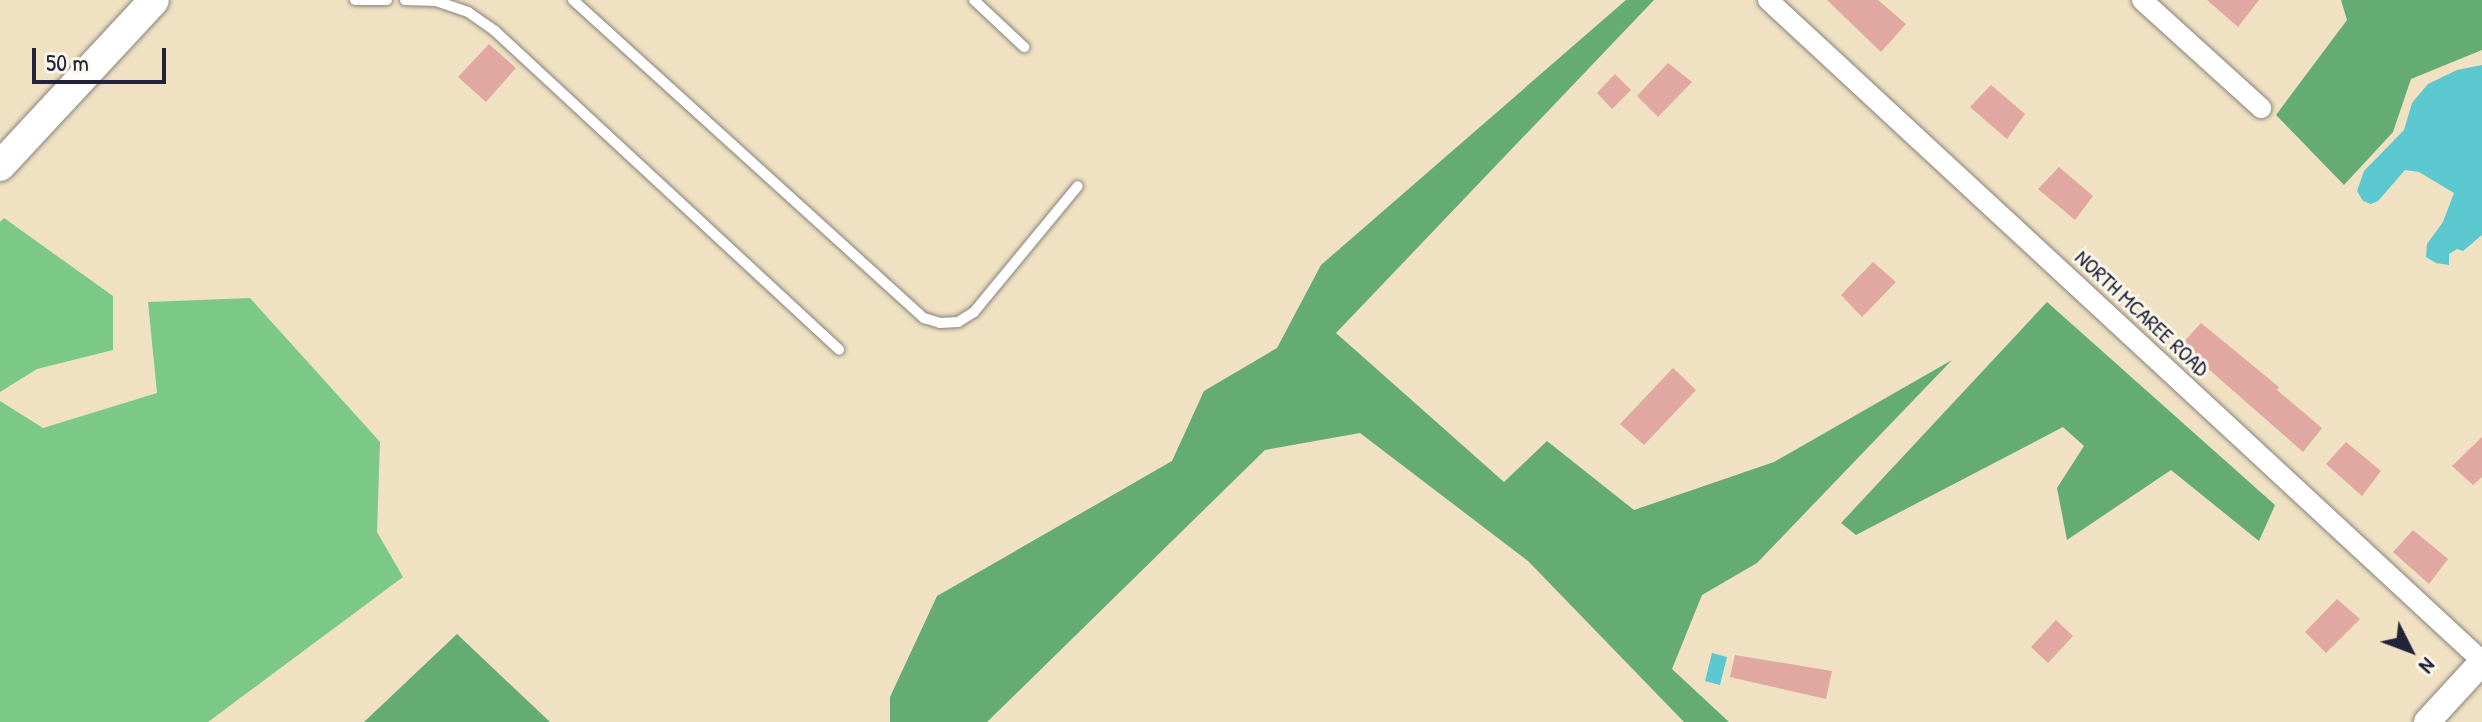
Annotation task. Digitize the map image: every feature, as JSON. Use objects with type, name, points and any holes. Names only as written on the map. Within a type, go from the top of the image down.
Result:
[{"type":"main road","points":[[0,166],[154,0]]},
{"type":"street","name":"NORTH MCAREE ROAD","points":[[1768,0],[2482,662]]},
{"type":"street","points":[[2142,0],[2261,108]]},
{"type":"street","points":[[2427,722],[2482,662]]},
{"type":"lane","points":[[355,0],[387,0]]},
{"type":"lane","points":[[405,0],[436,1],[468,12],[495,31],[839,350]]},
{"type":"lane","points":[[573,0],[924,318],[940,323],[958,322],[974,312],[1078,186]]},
{"type":"lane","points":[[974,0],[1024,47]]},
{"type":"green space","points":[[1626,0],[1654,0],[1336,333],[1504,482],[1547,441],[1634,510],[1774,462],[1952,360],[1757,563],[1702,595],[1672,669],[1729,722],[1684,722],[1528,561],[1360,433],[1265,450],[987,722],[890,722],[890,697],[937,596],[1172,461],[1204,391],[1277,348],[1321,265]]},
{"type":"green space","points":[[2341,0],[2482,0],[2482,50],[2411,79],[2393,132],[2344,185],[2276,115],[2347,20]]},
{"type":"green space","points":[[4,218],[113,296],[113,350],[37,369],[0,392],[0,222]]},
{"type":"green space","points":[[250,298],[380,442],[377,532],[403,577],[208,722],[0,722],[0,401],[43,428],[157,393],[148,302]]},
{"type":"green space","points":[[2047,302],[2275,505],[2259,541],[2171,470],[2067,540],[2057,488],[2084,446],[2063,427],[1856,535],[1841,523]]},
{"type":"green space","points":[[457,634],[550,722],[364,722]]},
{"type":"water","points":[[2482,65],[2482,235],[2463,251],[2457,249],[2449,254],[2449,265],[2436,263],[2426,257],[2427,244],[2443,222],[2454,193],[2419,172],[2405,170],[2378,201],[2371,204],[2363,201],[2357,191],[2364,171],[2404,130],[2412,103],[2428,84],[2457,70]]},
{"type":"water","points":[[1712,653],[1727,657],[1720,685],[1705,681]]},
{"type":"building","points":[[1827,0],[1878,0],[1906,24],[1881,52]]},
{"type":"building","points":[[2207,0],[2259,0],[2238,27]]},
{"type":"building","points":[[489,44],[516,68],[486,102],[458,77]]},
{"type":"building","points":[[1668,63],[1692,82],[1658,117],[1637,96]]},
{"type":"building","points":[[1615,74],[1631,90],[1612,109],[1597,93]]},
{"type":"building","points":[[1991,85],[2025,114],[2007,139],[1970,107]]},
{"type":"building","points":[[2059,167],[2093,196],[2075,220],[2038,189]]},
{"type":"building","points":[[1873,262],[1896,282],[1862,317],[1841,295]]},
{"type":"building","points":[[2201,323],[2279,387],[2277,390],[2322,428],[2303,452],[2181,345]]},
{"type":"building","points":[[1673,368],[1696,390],[1644,445],[1620,424]]},
{"type":"building","points":[[2482,437],[2482,477],[2473,485],[2452,466]]},
{"type":"building","points":[[2346,442],[2381,471],[2362,496],[2326,464]]},
{"type":"building","points":[[2413,530],[2448,559],[2429,584],[2393,552]]},
{"type":"building","points":[[2337,599],[2360,619],[2326,653],[2305,632]]},
{"type":"building","points":[[2056,620],[2073,636],[2048,663],[2031,647]]},
{"type":"building","points":[[1735,655],[1832,671],[1826,699],[1730,677]]}]
